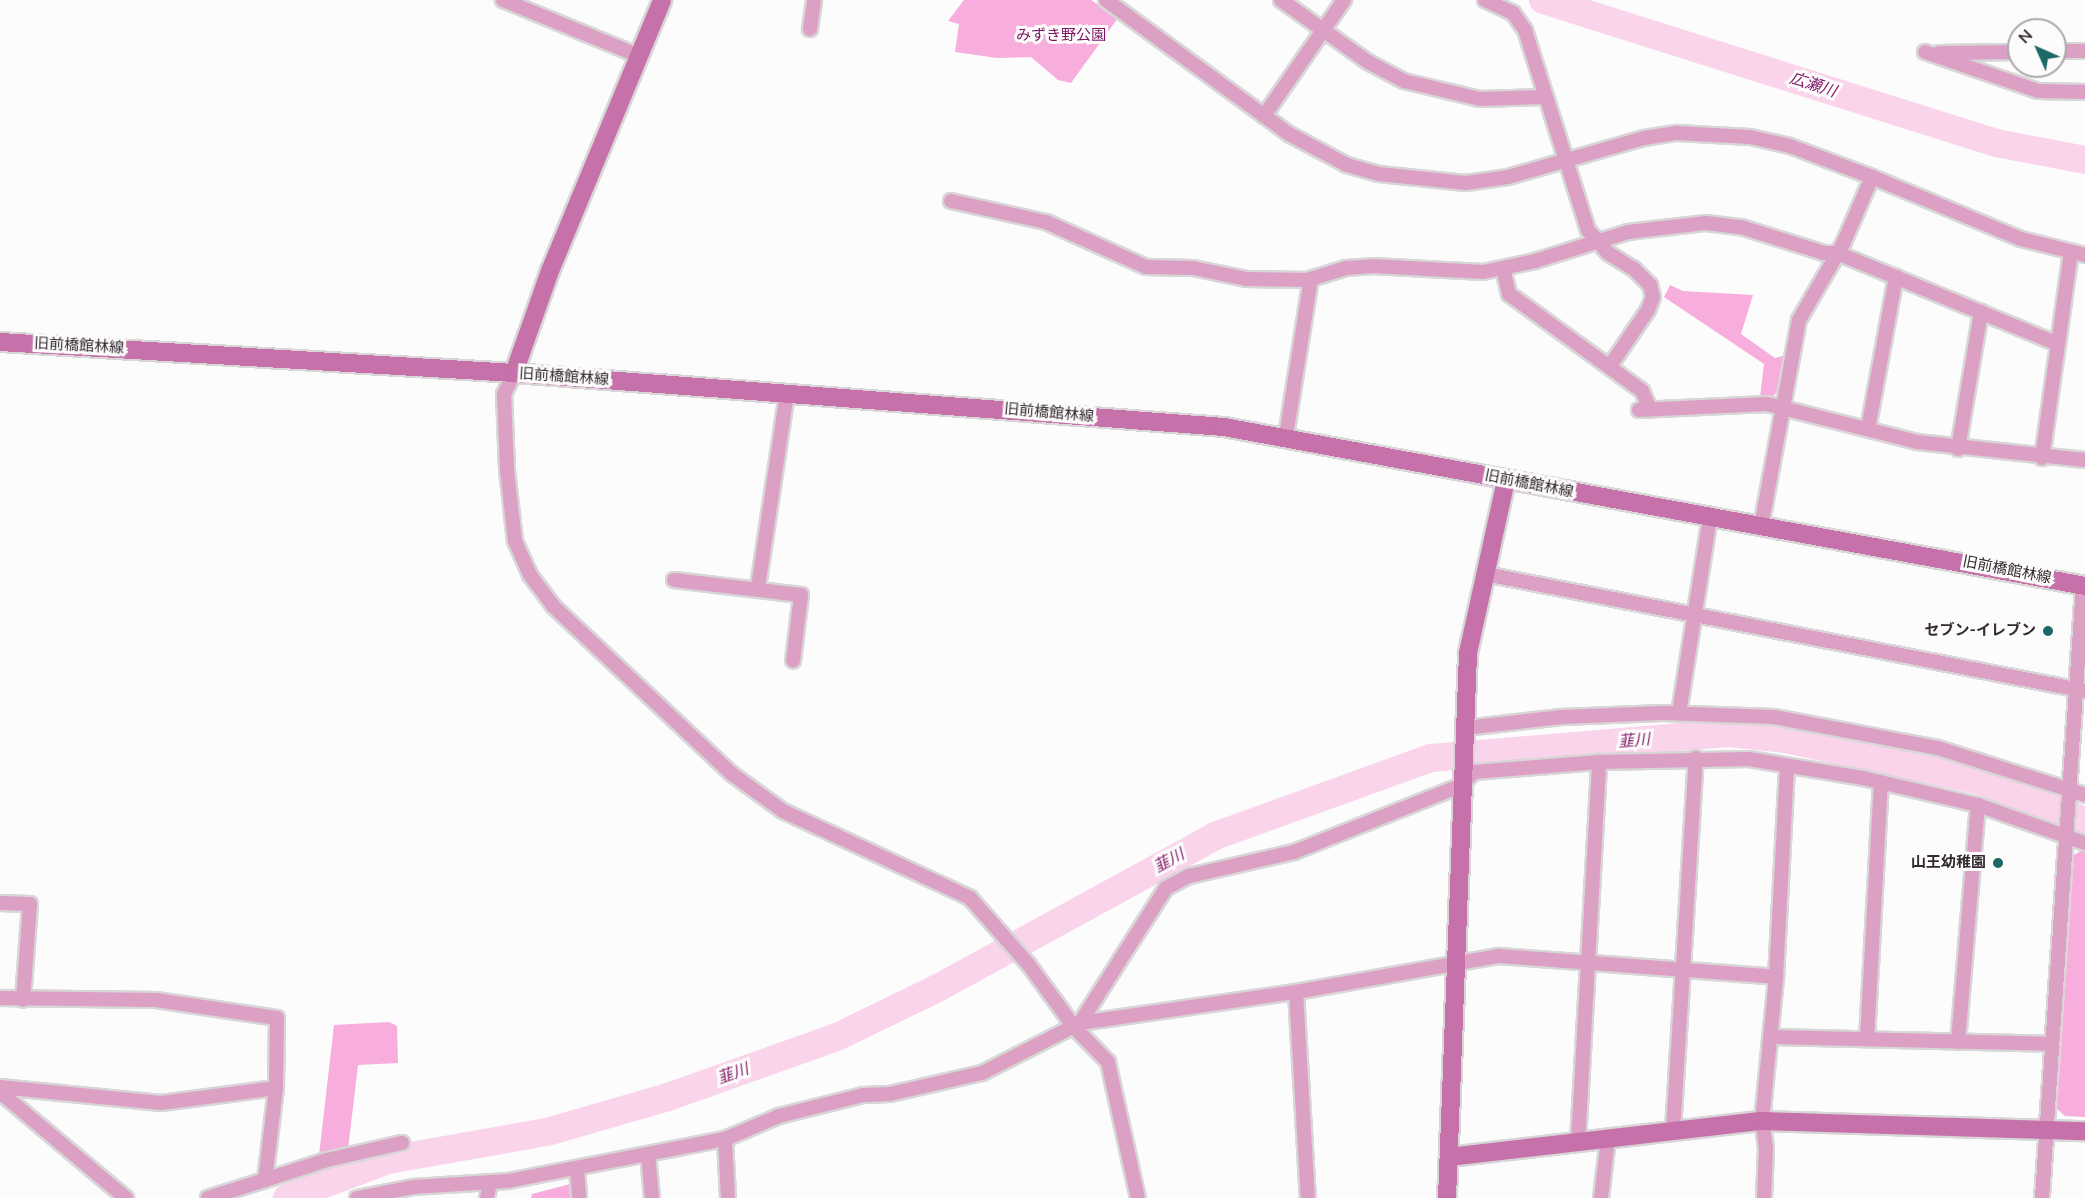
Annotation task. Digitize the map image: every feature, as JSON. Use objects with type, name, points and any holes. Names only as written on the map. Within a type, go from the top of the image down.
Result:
[{"type":"street","points":[[504,0],[637,55]]},
{"type":"street","points":[[662,0],[637,55],[550,271],[514,373],[504,394],[508,488],[515,541],[530,575],[553,606],[732,774],[783,811],[970,898],[1002,932],[1108,1062],[1138,1198]]},
{"type":"street","points":[[810,29],[814,0]]},
{"type":"street","points":[[1106,0],[1264,116],[1312,148],[1347,165],[1403,178],[1466,183],[1508,177],[1644,138],[1719,134],[1790,146],[1872,177],[2021,239],[2078,254],[2058,344],[2042,458]]},
{"type":"street","points":[[1281,0],[1368,62],[1422,88],[1480,99],[1544,97]]},
{"type":"street","points":[[1264,116],[1344,0]]},
{"type":"street","points":[[1485,0],[1520,19],[1535,54],[1544,97],[1567,159],[1588,230],[1596,241],[1643,277],[1653,297],[1610,366]]},
{"type":"street","points":[[2067,51],[2085,51]]},
{"type":"street","points":[[2007,52],[1925,52],[2038,91],[2085,92]]},
{"type":"street","points":[[1761,527],[1785,408],[1798,320],[1837,253],[1872,177]]},
{"type":"street","points":[[951,201],[1046,222],[1146,267],[1193,268],[1246,279],[1311,279],[1346,268],[1373,266],[1446,273],[1503,268],[1650,228],[1706,223],[1741,227],[1824,253],[1837,253],[2058,344]]},
{"type":"street","points":[[1503,268],[1509,294],[1642,391],[1644,410],[1735,403],[1785,408],[1958,449],[2085,460]]},
{"type":"street","points":[[1868,429],[1896,277]]},
{"type":"street","points":[[1286,436],[1311,279]]},
{"type":"street","points":[[1958,449],[1982,312]]},
{"type":"street","name":"旧前橋館林線","points":[[0,342],[514,373],[1224,427],[1286,436],[1710,518],[1898,548],[2084,582]]},
{"type":"street","points":[[758,587],[787,393]]},
{"type":"street","points":[[1448,1198],[1460,786],[1463,767],[1468,653],[1506,480]]},
{"type":"street","points":[[1679,714],[1710,518]]},
{"type":"street","points":[[1485,574],[2082,690]]},
{"type":"street","points":[[674,580],[758,587],[801,595],[793,661]]},
{"type":"street","points":[[2042,1198],[2067,830],[2082,690],[2084,582]]},
{"type":"street","points":[[1464,732],[1561,717],[1679,714],[1774,717],[1938,748],[2070,793],[2085,795]]},
{"type":"street","points":[[1077,1025],[1166,888],[1189,876],[1294,852],[1460,786],[1474,772],[1599,762],[1696,758],[1749,759],[1881,782],[1978,805],[2067,830],[2085,843]]},
{"type":"street","points":[[1673,1131],[1696,758]]},
{"type":"street","points":[[1578,1142],[1599,762]]},
{"type":"street","points":[[1764,1198],[1762,1121],[1776,977],[1787,766]]},
{"type":"street","points":[[1867,1039],[1881,782]]},
{"type":"street","points":[[1958,1042],[1978,805]]},
{"type":"street","points":[[0,903],[30,904],[23,1000]]},
{"type":"street","points":[[357,1198],[490,1182],[577,1168],[725,1139],[780,1116],[831,1102],[982,1074],[1077,1025],[1296,992],[1499,956],[1776,977]]},
{"type":"street","points":[[1296,992],[1308,1198]]},
{"type":"street","points":[[0,998],[156,1000],[277,1018],[276,1088],[265,1180]]},
{"type":"street","points":[[1770,1037],[2052,1044]]},
{"type":"street","points":[[0,1089],[161,1103],[276,1088]]},
{"type":"street","points":[[0,1089],[126,1198]]},
{"type":"street","points":[[1449,1157],[1762,1121],[2085,1131]]},
{"type":"street","points":[[1601,1198],[1608,1138]]},
{"type":"street","points":[[725,1139],[728,1198]]},
{"type":"street","points":[[208,1198],[327,1160],[402,1143]]},
{"type":"street","points":[[648,1154],[652,1198]]},
{"type":"street","points":[[577,1168],[579,1198]]},
{"type":"street","points":[[487,1198],[490,1182]]},
{"type":"green space","name":"みずき野公園","points":[[964,0],[1091,0],[1118,18],[1071,83],[1058,80],[1031,57],[997,58],[955,52],[959,24],[948,21]]},
{"type":"green space","points":[[1670,285],[1683,291],[1753,295],[1741,334],[1775,358],[1786,355],[1780,389],[1770,399],[1760,397],[1764,364],[1664,297]]},
{"type":"green space","points":[[2082,850],[2085,852],[2085,1117],[2065,1116],[2057,1109],[2074,855]]},
{"type":"green space","points":[[389,1022],[397,1026],[398,1063],[358,1065],[348,1149],[319,1155],[334,1025]]},
{"type":"green space","points":[[570,1184],[575,1188],[575,1198],[531,1198],[532,1194]]},
{"type":"shaded area","points":[[2049,150],[2085,154],[2085,171],[2049,165],[2039,158]]},
{"type":"waterway","name":"広瀬川","points":[[1543,0],[1996,143],[2085,160]]},
{"type":"waterway","name":"韮川","points":[[287,1198],[388,1160],[547,1132],[668,1097],[839,1036],[936,989],[1215,836],[1431,758],[1728,733],[1785,739],[1981,781],[2085,821]]},
{"type":"place","name":"セブン-イレブン","points":[[2048,631]]},
{"type":"place","name":"山王幼稚園","points":[[1998,863]]}]
